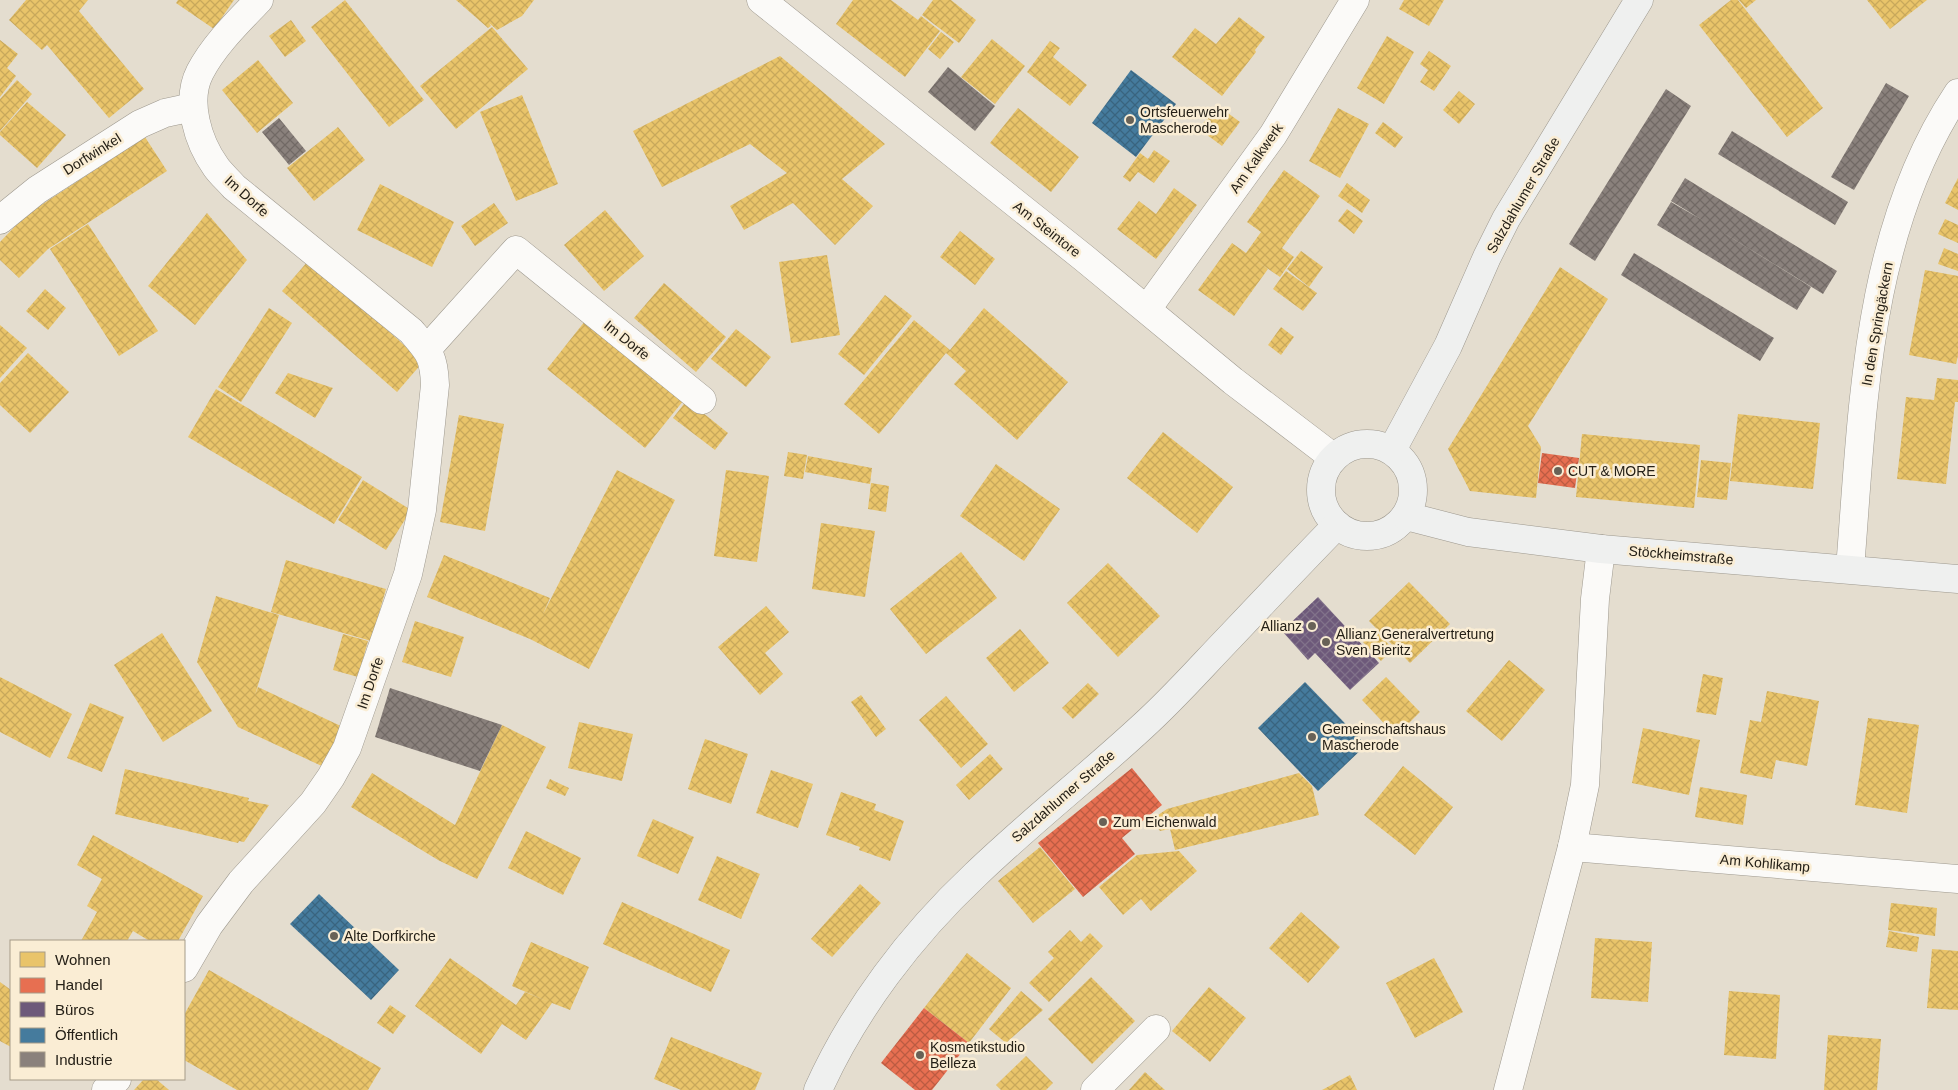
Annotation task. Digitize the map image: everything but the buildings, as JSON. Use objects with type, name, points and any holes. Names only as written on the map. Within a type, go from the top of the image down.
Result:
[{"type":"main road","name":"Salzdahlumer Straße","points":[[1392,450],[1410,421],[1448,346],[1506,219],[1639,0]]},
{"type":"main road","points":[[1368,443],[1381,445],[1392,450],[1403,461],[1411,474],[1414,488],[1412,503],[1406,516],[1395,528],[1381,535],[1366,537],[1350,533],[1337,525],[1328,516],[1321,492],[1324,474],[1334,458],[1349,447],[1368,443]]},
{"type":"main road","name":"Stöckheimstraße","points":[[1406,516],[1468,532],[1601,549],[1958,579]]},
{"type":"main road","name":"Salzdahlumer Straße","points":[[818,1090],[835,1056],[865,1005],[913,941],[934,918],[974,876],[1137,732],[1172,698],[1337,525]]},
{"type":"street","name":"Im Dorfe","points":[[185,966],[209,925],[241,882],[312,803],[331,777],[347,748],[408,574],[422,510],[435,385],[434,365],[427,350],[411,331],[234,187],[216,166],[202,142],[193,107],[194,92],[199,73],[213,52],[259,0]]},
{"type":"street","name":"Am Steintore","points":[[760,0],[1147,309],[1233,381],[1334,458]]},
{"type":"street","name":"Am Kalkwerk","points":[[1147,309],[1273,135],[1355,0]]},
{"type":"street","name":"In den Springäckern","points":[[1850,569],[1863,409],[1875,319],[1887,261],[1896,224],[1909,189],[1944,115],[1958,93]]},
{"type":"street","name":"Dorfwinkel","points":[[0,220],[37,190],[140,124],[165,113],[193,107]]},
{"type":"street","name":"Im Dorfe","points":[[427,350],[516,250],[702,400]]},
{"type":"street","points":[[1508,1090],[1572,847],[1585,785],[1595,598],[1601,549]]},
{"type":"street","name":"Am Kohlikamp","points":[[1572,847],[1958,879]]},
{"type":"street","points":[[1094,1090],[1156,1029]]},
{"type":"street","points":[[106,1090],[116,1080]]},
{"type":"place","name":"Ortsfeuerwehr Mascherode","points":[[1130,120]]},
{"type":"place","name":"CUT & MORE","points":[[1558,471]]},
{"type":"place","name":"Allianz","points":[[1312,626]]},
{"type":"place","name":"Allianz Generalvertretung Sven Bieritz","points":[[1326,642]]},
{"type":"place","name":"Gemeinschaftshaus Mascherode","points":[[1312,737]]},
{"type":"place","name":"Zum Eichenwald","points":[[1103,822]]},
{"type":"place","name":"Alte Dorfkirche","points":[[334,936]]},
{"type":"place","name":"Kosmetikstudio Belleza","points":[[920,1055]]}]
